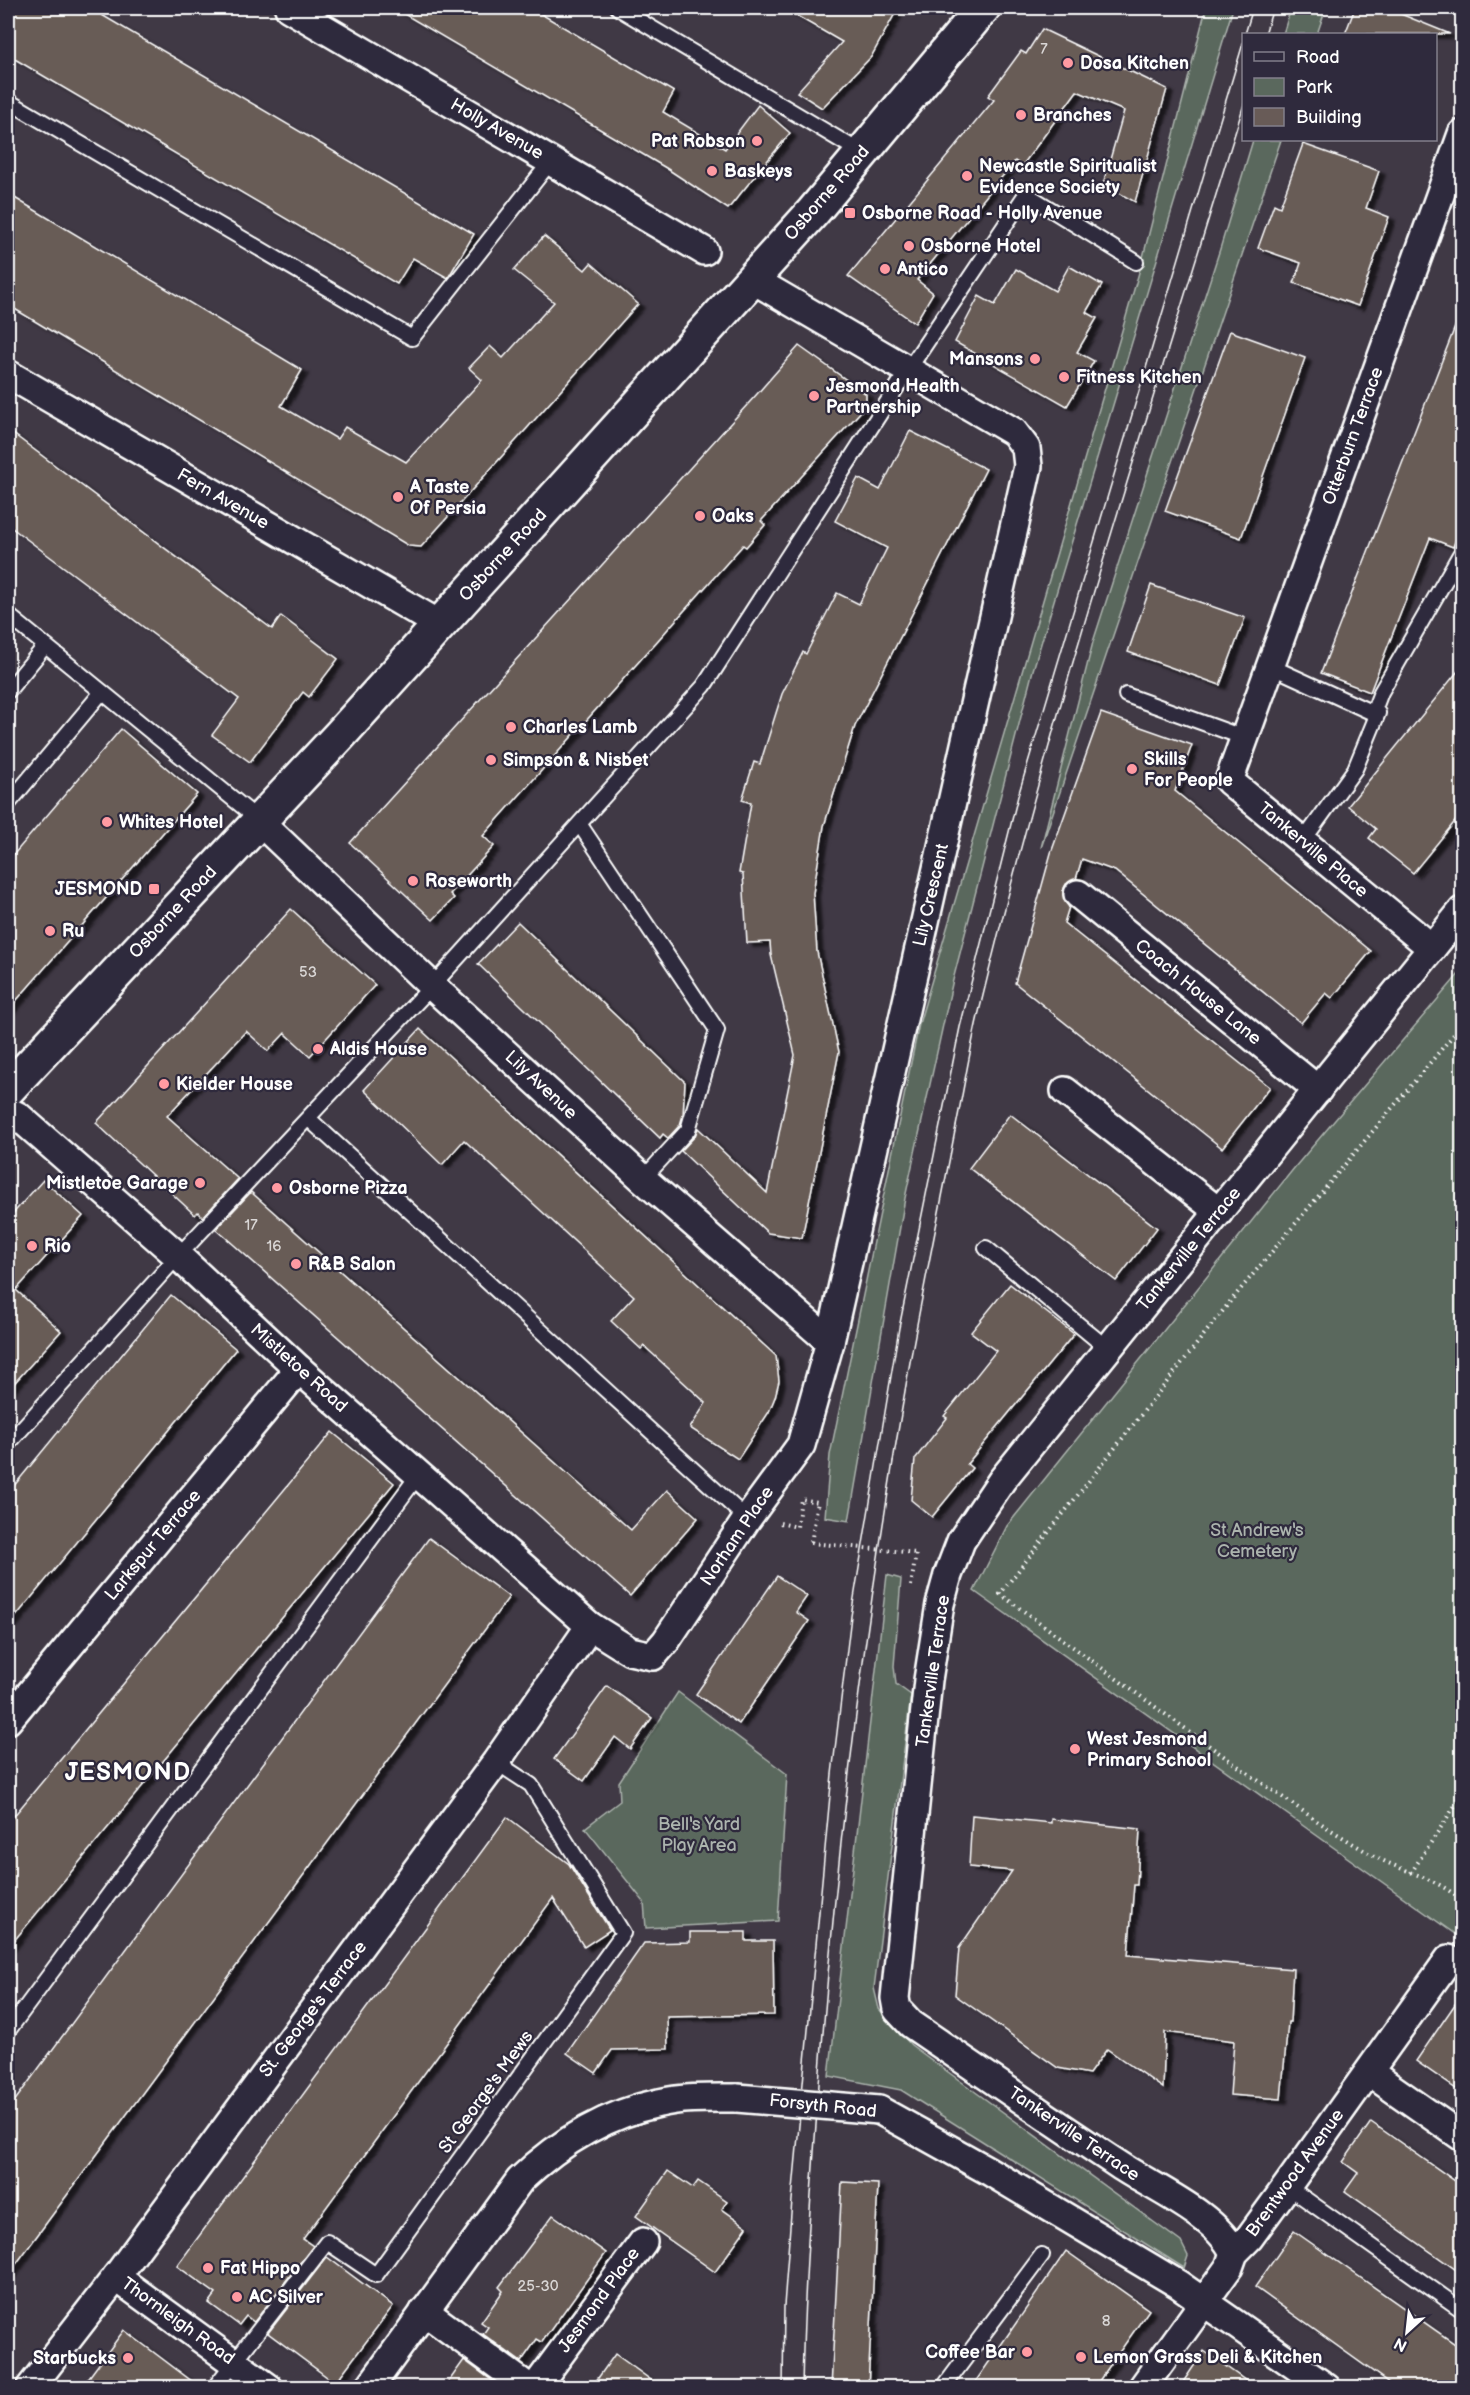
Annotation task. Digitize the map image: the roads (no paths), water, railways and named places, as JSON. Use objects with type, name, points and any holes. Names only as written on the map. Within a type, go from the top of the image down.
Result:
[{"type":"main road","name":"Osborne Road","points":[[8,1089],[439,624],[813,212],[983,8]]},
{"type":"street","name":"Holly Avenue","points":[[289,8],[704,251]]},
{"type":"street","name":"Otterburn Terrace","points":[[1245,738],[1462,134]]},
{"type":"street","points":[[752,279],[908,370]]},
{"type":"street","name":"Lily Crescent","points":[[830,1342],[1028,466],[1026,448],[1014,432],[908,370]]},
{"type":"street","name":"Fern Avenue","points":[[8,374],[439,624]]},
{"type":"street","name":"Tankerville Place","points":[[1245,738],[1229,780],[1432,948]]},
{"type":"street","name":"Lily Avenue","points":[[259,820],[432,986],[643,1179],[830,1342]]},
{"type":"street","name":"Coach House Lane","points":[[1078,894],[1318,1090]]},
{"type":"street","name":"Tankerville Terrace","points":[[1234,2253],[1225,2239],[1209,2223],[1121,2167],[911,2024],[897,2009],[895,1998],[928,1680],[940,1604],[961,1541],[1002,1480],[1432,948],[1462,914]]},
{"type":"street","points":[[1065,1091],[1219,1212]]},
{"type":"street","name":"Mistletoe Road","points":[[8,1111],[24,1122],[178,1256],[299,1369],[590,1626]]},
{"type":"street","name":"Norham Place","points":[[590,1626],[630,1652],[652,1656],[666,1641],[747,1519],[801,1445],[830,1342]]},
{"type":"street","name":"Larkspur Terrace","points":[[8,1720],[299,1369]]},
{"type":"street","name":"St. George's Terrace","points":[[30,2388],[116,2277],[496,1762],[590,1626]]},
{"type":"street","name":"Brentwood Avenue","points":[[1142,2388],[1229,2267],[1234,2253],[1249,2238],[1369,2072],[1456,1964]]},
{"type":"street","points":[[1369,2072],[1462,2137]]},
{"type":"street","name":"Forsyth Road","points":[[369,2388],[520,2180],[545,2156],[576,2136],[614,2117],[659,2102],[695,2098],[737,2098],[879,2110],[987,2170],[1205,2302],[1327,2388]]},
{"type":"street","name":"Jesmond Place","points":[[535,2388],[643,2242]]},
{"type":"street","name":"Thornleigh Road","points":[[116,2277],[268,2388]]},
{"type":"street","points":[[424,2311],[529,2388]]},
{"type":"lane","points":[[618,8],[862,153]]},
{"type":"lane","points":[[8,101],[412,338],[550,160]]},
{"type":"lane","points":[[8,1444],[178,1256],[309,1119],[580,825],[704,686],[908,370],[1026,195],[1136,262]]},
{"type":"lane","points":[[1373,713],[1381,692],[1462,551]]},
{"type":"lane","points":[[8,615],[259,820]]},
{"type":"lane","points":[[8,691],[45,646]]},
{"type":"lane","points":[[1270,666],[1377,713],[1355,770],[1303,841]]},
{"type":"lane","points":[[8,804],[102,692]]},
{"type":"lane","points":[[1126,696],[1245,738]]},
{"type":"lane","points":[[580,825],[717,1030],[688,1130],[643,1179]]},
{"type":"lane","points":[[309,1119],[747,1519]]},
{"type":"lane","points":[[986,1248],[1108,1349]]},
{"type":"lane","points":[[8,2031],[419,1474]]},
{"type":"lane","name":"St George's Mews","points":[[234,2362],[327,2242],[376,2275],[623,1933],[531,1785],[496,1762]]},
{"type":"lane","points":[[1287,2186],[1462,2310]]},
{"type":"lane","points":[[944,2388],[1041,2255]]},
{"type":"lane","points":[[214,2388],[234,2362]]},
{"type":"tram line","points":[[1245,33],[1253,8]]},
{"type":"tram line","points":[[1265,33],[1273,8]]},
{"type":"tram line","points":[[783,2388],[784,2306],[792,2200],[832,1774],[851,1616],[899,1328],[960,1027],[1018,796],[1242,47]]},
{"type":"tram line","points":[[802,2388],[806,2269],[817,2111],[845,1804],[881,1538],[921,1304],[975,1030],[1007,901],[1070,672],[1242,110]]},
{"type":"place","name":"Dosa Kitchen","points":[[1068,63]]},
{"type":"place","name":"Branches","points":[[1021,115]]},
{"type":"place","name":"Pat Robson","points":[[757,141]]},
{"type":"place","name":"Baskeys","points":[[712,171]]},
{"type":"place","name":"Newcastle Spiritualist Evidence Society","points":[[967,176]]},
{"type":"place","name":"Osborne Road - Holly Avenue","points":[[850,213]]},
{"type":"place","name":"Osborne Hotel","points":[[909,246]]},
{"type":"place","name":"Antico","points":[[885,269]]},
{"type":"place","name":"Mansons","points":[[1035,359]]},
{"type":"place","name":"Fitness Kitchen","points":[[1064,377]]},
{"type":"place","name":"Jesmond Health Partnership","points":[[814,396]]},
{"type":"place","name":"A Taste Of Persia","points":[[398,497]]},
{"type":"place","name":"Oaks","points":[[700,516]]},
{"type":"place","name":"Charles Lamb","points":[[511,727]]},
{"type":"place","name":"Simpson & Nisbet","points":[[491,760]]},
{"type":"place","name":"Skills For People","points":[[1132,769]]},
{"type":"place","name":"Whites Hotel","points":[[107,822]]},
{"type":"place","name":"Roseworth","points":[[413,881]]},
{"type":"place","name":"JESMOND","points":[[154,889]]},
{"type":"place","name":"Ru","points":[[50,931]]},
{"type":"place","name":"Aldis House","points":[[318,1049]]},
{"type":"place","name":"Kielder House","points":[[164,1084]]},
{"type":"place","name":"Mistletoe Garage","points":[[200,1183]]},
{"type":"place","name":"Osborne Pizza","points":[[277,1188]]},
{"type":"place","name":"Rio","points":[[32,1246]]},
{"type":"place","name":"R&B Salon","points":[[296,1264]]},
{"type":"place","name":"West Jesmond Primary School","points":[[1075,1749]]},
{"type":"place","name":"Fat Hippo","points":[[208,2268]]},
{"type":"place","name":"AC Silver","points":[[237,2297]]},
{"type":"place","name":"Coffee Bar","points":[[1027,2352]]},
{"type":"place","name":"Lemon Grass Deli & Kitchen","points":[[1081,2357]]},
{"type":"place","name":"Starbucks","points":[[128,2358]]},
{"type":"district","name":"JESMOND","points":[[128,1772]]},
{"type":"park label","name":"St Andrew's Cemetery","points":[[1257,1540]]},
{"type":"park label","name":"Bell's Yard Play Area","points":[[699,1834]]}]
